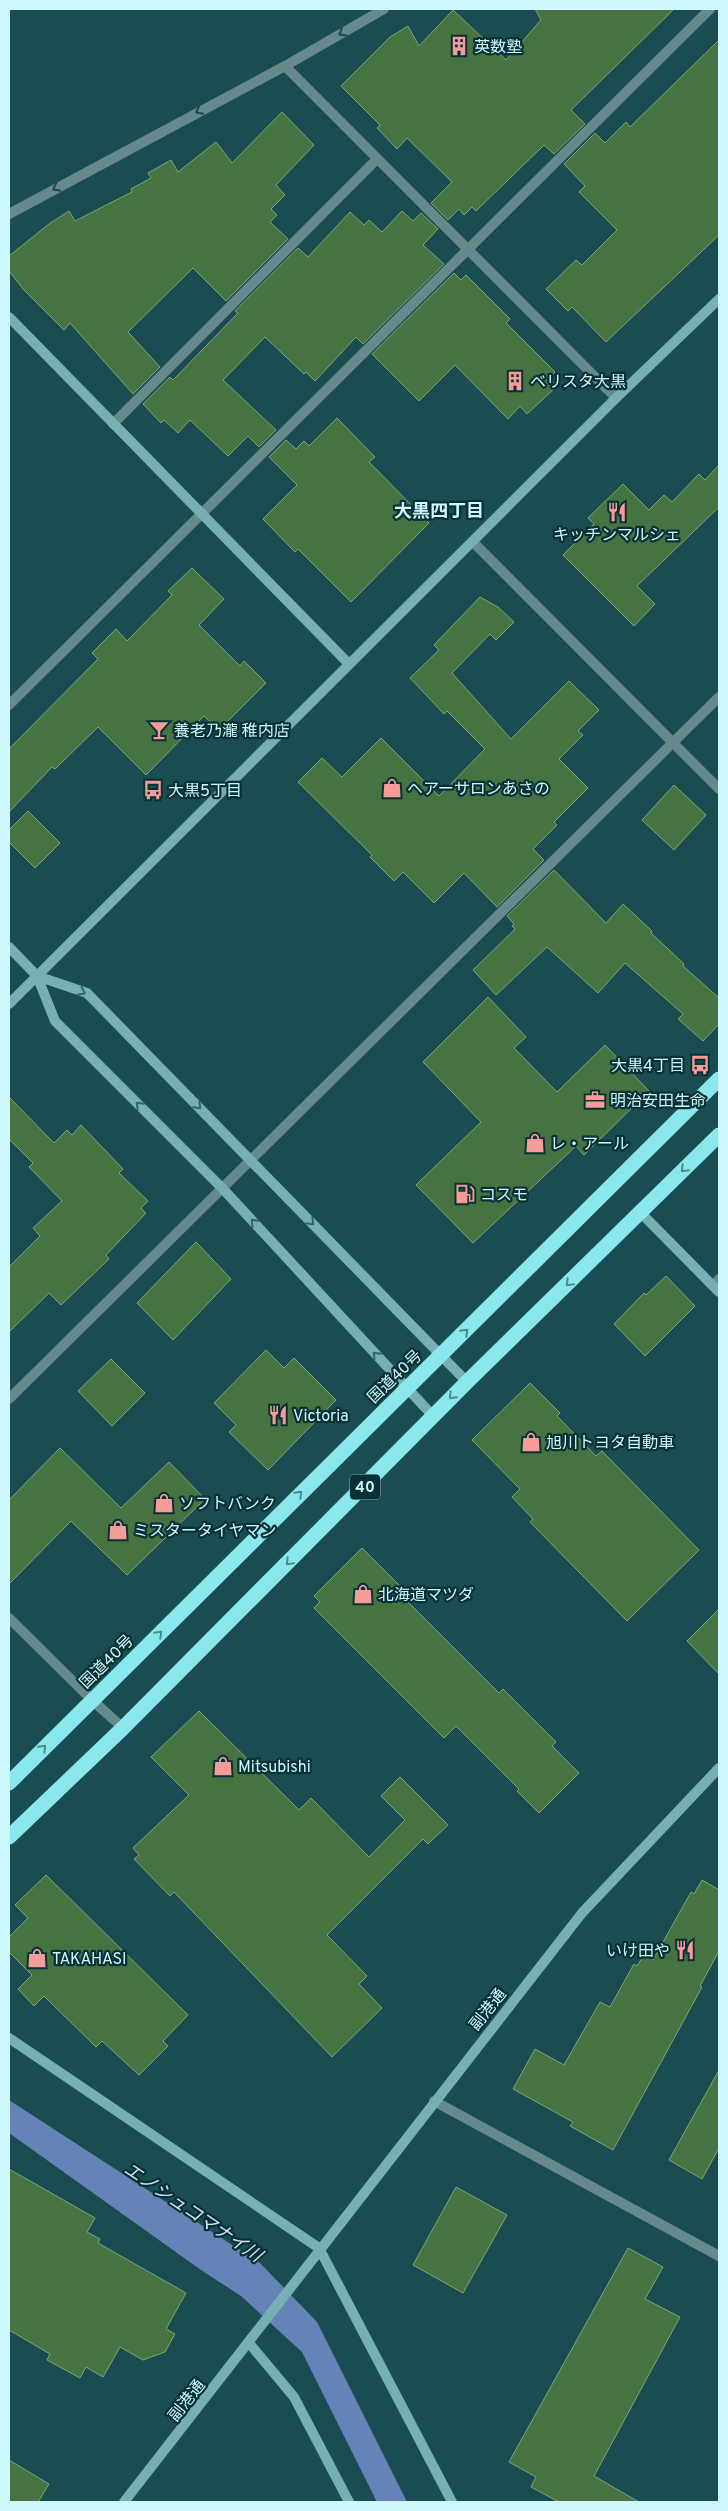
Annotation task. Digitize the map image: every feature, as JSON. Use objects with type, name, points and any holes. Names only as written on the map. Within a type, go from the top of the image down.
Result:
[{"type":"highway","name":"国道40号","points":[[9,1783],[719,1079]]},
{"type":"highway","name":"40","points":[[9,1837],[123,1728],[432,1416],[719,1135]]},
{"type":"street","points":[[9,214],[285,66],[384,9]]},
{"type":"street","points":[[9,705],[467,248],[710,9]]},
{"type":"street","points":[[285,66],[616,398]]},
{"type":"street","points":[[113,424],[377,158]]},
{"type":"street","points":[[9,1004],[348,664],[616,398],[719,299]]},
{"type":"street","points":[[9,317],[348,664]]},
{"type":"street","points":[[473,542],[719,789]]},
{"type":"street","points":[[9,1399],[719,697]]},
{"type":"street","points":[[9,947],[37,976],[55,1020],[223,1189],[432,1416]]},
{"type":"street","points":[[37,976],[87,993],[467,1382]]},
{"type":"street","points":[[640,1212],[717,1286]]},
{"type":"street","points":[[9,1618],[123,1728]]},
{"type":"street","name":"副港通","points":[[124,2502],[270,2316],[319,2248],[582,1913],[719,1768]]},
{"type":"street","points":[[9,2038],[319,2248],[452,2502]]},
{"type":"street","points":[[434,2101],[719,2256]]},
{"type":"street","points":[[249,2343],[294,2396],[349,2502]]},
{"type":"water","points":[[9,2100],[260,2263],[317,2322],[407,2502],[377,2502],[302,2352],[241,2296],[201,2270],[9,2133]]},
{"type":"building","points":[[535,9],[674,9],[571,110],[585,124],[554,154],[544,145],[476,211],[472,207],[464,215],[459,209],[448,220],[431,203],[452,182],[407,138],[397,149],[377,128],[380,125],[341,86],[390,37],[408,26],[419,46],[453,10],[506,60],[541,20]]},
{"type":"building","points":[[719,40],[719,235],[606,342],[572,307],[568,311],[546,289],[576,260],[582,265],[617,230],[579,192],[585,186],[564,164],[595,133],[605,143],[626,122],[630,127]]},
{"type":"building","points":[[282,112],[314,145],[276,185],[285,195],[271,209],[277,215],[270,222],[288,239],[226,301],[193,268],[128,332],[160,367],[133,394],[70,323],[64,330],[24,290],[9,271],[9,256],[49,224],[69,211],[75,221],[132,192],[131,189],[151,178],[148,173],[171,160],[178,172],[216,142],[232,163]]},
{"type":"building","points":[[402,211],[413,221],[421,213],[438,229],[423,245],[444,264],[363,344],[356,337],[315,381],[306,372],[304,374],[265,337],[223,380],[276,430],[259,447],[248,436],[228,456],[190,420],[178,433],[164,420],[161,423],[143,404],[170,377],[173,380],[238,313],[235,311],[298,248],[308,257],[350,212],[364,225],[369,220],[382,232]]},
{"type":"building","points":[[454,273],[461,280],[466,275],[510,319],[506,323],[555,372],[549,378],[557,386],[527,414],[520,406],[508,419],[455,365],[419,401],[372,354]]},
{"type":"building","points":[[337,418],[375,457],[369,462],[429,523],[351,602],[298,549],[295,552],[263,519],[297,485],[269,457],[286,440],[296,449],[304,441],[309,446]]},
{"type":"building","points":[[719,465],[719,507],[637,586],[655,604],[634,626],[563,555],[594,524],[588,518],[623,484],[649,510],[664,495],[672,502],[699,474],[705,480]]},
{"type":"building","points":[[192,568],[224,599],[199,625],[240,666],[244,661],[266,683],[219,730],[204,716],[146,775],[98,727],[55,769],[52,767],[9,812],[9,749],[98,659],[92,653],[116,629],[127,641],[172,595],[168,591]]},
{"type":"building","points":[[480,597],[498,607],[514,622],[496,640],[490,634],[452,673],[511,739],[569,681],[599,710],[578,731],[583,735],[559,759],[588,788],[554,822],[557,825],[533,849],[544,860],[497,907],[464,873],[434,903],[403,872],[394,881],[370,857],[372,855],[298,782],[322,758],[342,777],[381,738],[439,796],[485,749],[447,711],[444,714],[410,678],[439,650],[434,645]]},
{"type":"building","points":[[674,785],[706,815],[674,850],[642,820]]},
{"type":"building","points":[[28,811],[60,843],[35,868],[9,842],[9,830]]},
{"type":"building","points":[[554,870],[606,923],[623,904],[684,964],[683,966],[719,998],[719,1024],[703,1041],[678,1019],[683,1014],[625,963],[598,993],[547,947],[496,995],[473,970],[515,929],[512,926],[514,924],[507,916]]},
{"type":"building","points":[[488,997],[526,1037],[514,1048],[557,1092],[605,1045],[649,1091],[584,1155],[576,1146],[473,1243],[416,1185],[481,1122],[423,1062]]},
{"type":"building","points":[[9,1097],[54,1143],[67,1130],[72,1135],[81,1125],[123,1169],[119,1173],[148,1201],[141,1208],[146,1213],[106,1255],[109,1259],[61,1305],[49,1293],[9,1332],[9,1267],[40,1236],[33,1228],[62,1201],[29,1167],[33,1163],[9,1139]]},
{"type":"building","points":[[196,1242],[231,1279],[173,1340],[137,1303]]},
{"type":"building","points":[[666,1276],[695,1306],[645,1356],[614,1324],[644,1293],[646,1295]]},
{"type":"building","points":[[266,1350],[284,1368],[294,1358],[336,1400],[268,1470],[229,1432],[236,1425],[214,1403]]},
{"type":"building","points":[[111,1359],[145,1393],[112,1426],[78,1391]]},
{"type":"building","points":[[530,1383],[560,1413],[557,1416],[596,1456],[602,1451],[699,1550],[627,1621],[530,1522],[533,1519],[512,1497],[520,1489],[472,1440]]},
{"type":"building","points":[[60,1448],[121,1508],[169,1462],[205,1499],[127,1575],[71,1521],[9,1584],[9,1500]]},
{"type":"building","points":[[362,1548],[406,1592],[402,1596],[499,1693],[503,1689],[556,1742],[552,1746],[579,1773],[539,1813],[517,1791],[519,1789],[456,1726],[444,1738],[314,1608],[320,1602],[314,1596]]},
{"type":"building","points":[[719,1609],[719,1674],[687,1641]]},
{"type":"building","points":[[199,1711],[299,1810],[311,1798],[369,1857],[405,1820],[381,1796],[400,1777],[448,1825],[428,1844],[423,1839],[327,1935],[367,1976],[359,1984],[382,2008],[332,2057],[174,1892],[170,1896],[134,1859],[139,1855],[133,1848],[189,1795],[151,1757]]},
{"type":"building","points":[[46,1875],[188,2015],[163,2041],[168,2046],[139,2075],[102,2041],[96,2047],[44,1996],[34,2006],[18,1989],[32,1975],[9,1952],[9,1937],[28,1918],[15,1905]]},
{"type":"building","points":[[702,1880],[719,1890],[719,1951],[700,1986],[702,1987],[613,2150],[570,2126],[573,2122],[513,2089],[535,2049],[564,2065],[600,2002],[610,2007],[634,1964],[637,1966],[644,1955],[653,1960],[691,1892],[694,1894]]},
{"type":"building","points":[[719,2070],[719,2148],[702,2179],[669,2160]]},
{"type":"building","points":[[9,2169],[95,2218],[87,2232],[100,2239],[98,2243],[186,2293],[166,2329],[175,2334],[165,2352],[143,2360],[120,2347],[103,2377],[86,2367],[80,2378],[47,2360],[50,2354],[9,2330]]},
{"type":"building","points":[[456,2187],[507,2215],[463,2293],[413,2265]]},
{"type":"building","points":[[628,2248],[663,2267],[645,2299],[680,2317],[594,2476],[639,2502],[559,2502],[531,2487],[536,2477],[509,2462]]},
{"type":"building","points":[[9,2460],[49,2484],[38,2502],[9,2502]]},
{"type":"place","name":"英数塾","points":[[459,46]]},
{"type":"place","name":"ベリスタ大黒","points":[[515,381]]},
{"type":"place","name":"キッチンマルシェ","points":[[617,512]]},
{"type":"place","name":"養老乃瀧 稚内店","points":[[159,730]]},
{"type":"place","name":"ヘアーサロンあさの","points":[[392,788]]},
{"type":"place","name":"大黒5丁目","points":[[153,790]]},
{"type":"place","name":"大黒4丁目","points":[[700,1065]]},
{"type":"place","name":"明治安田生命","points":[[595,1100]]},
{"type":"place","name":"レ・アール","points":[[535,1143]]},
{"type":"place","name":"コスモ","points":[[465,1194]]},
{"type":"place","name":"Victoria","points":[[278,1415]]},
{"type":"place","name":"旭川トヨタ自動車","points":[[531,1442]]},
{"type":"place","name":"ソフトバンク","points":[[164,1503]]},
{"type":"place","name":"ミスタータイヤマン","points":[[118,1530]]},
{"type":"place","name":"北海道マツダ","points":[[363,1594]]},
{"type":"place","name":"Mitsubishi","points":[[223,1766]]},
{"type":"place","name":"いけ田や","points":[[685,1950]]},
{"type":"place","name":"TAKAHASI","points":[[37,1958]]},
{"type":"district","name":"大黒四丁目","points":[[439,511]]},
{"type":"water label","name":"エノシュコマナイ川","points":[[193,2212]]}]
